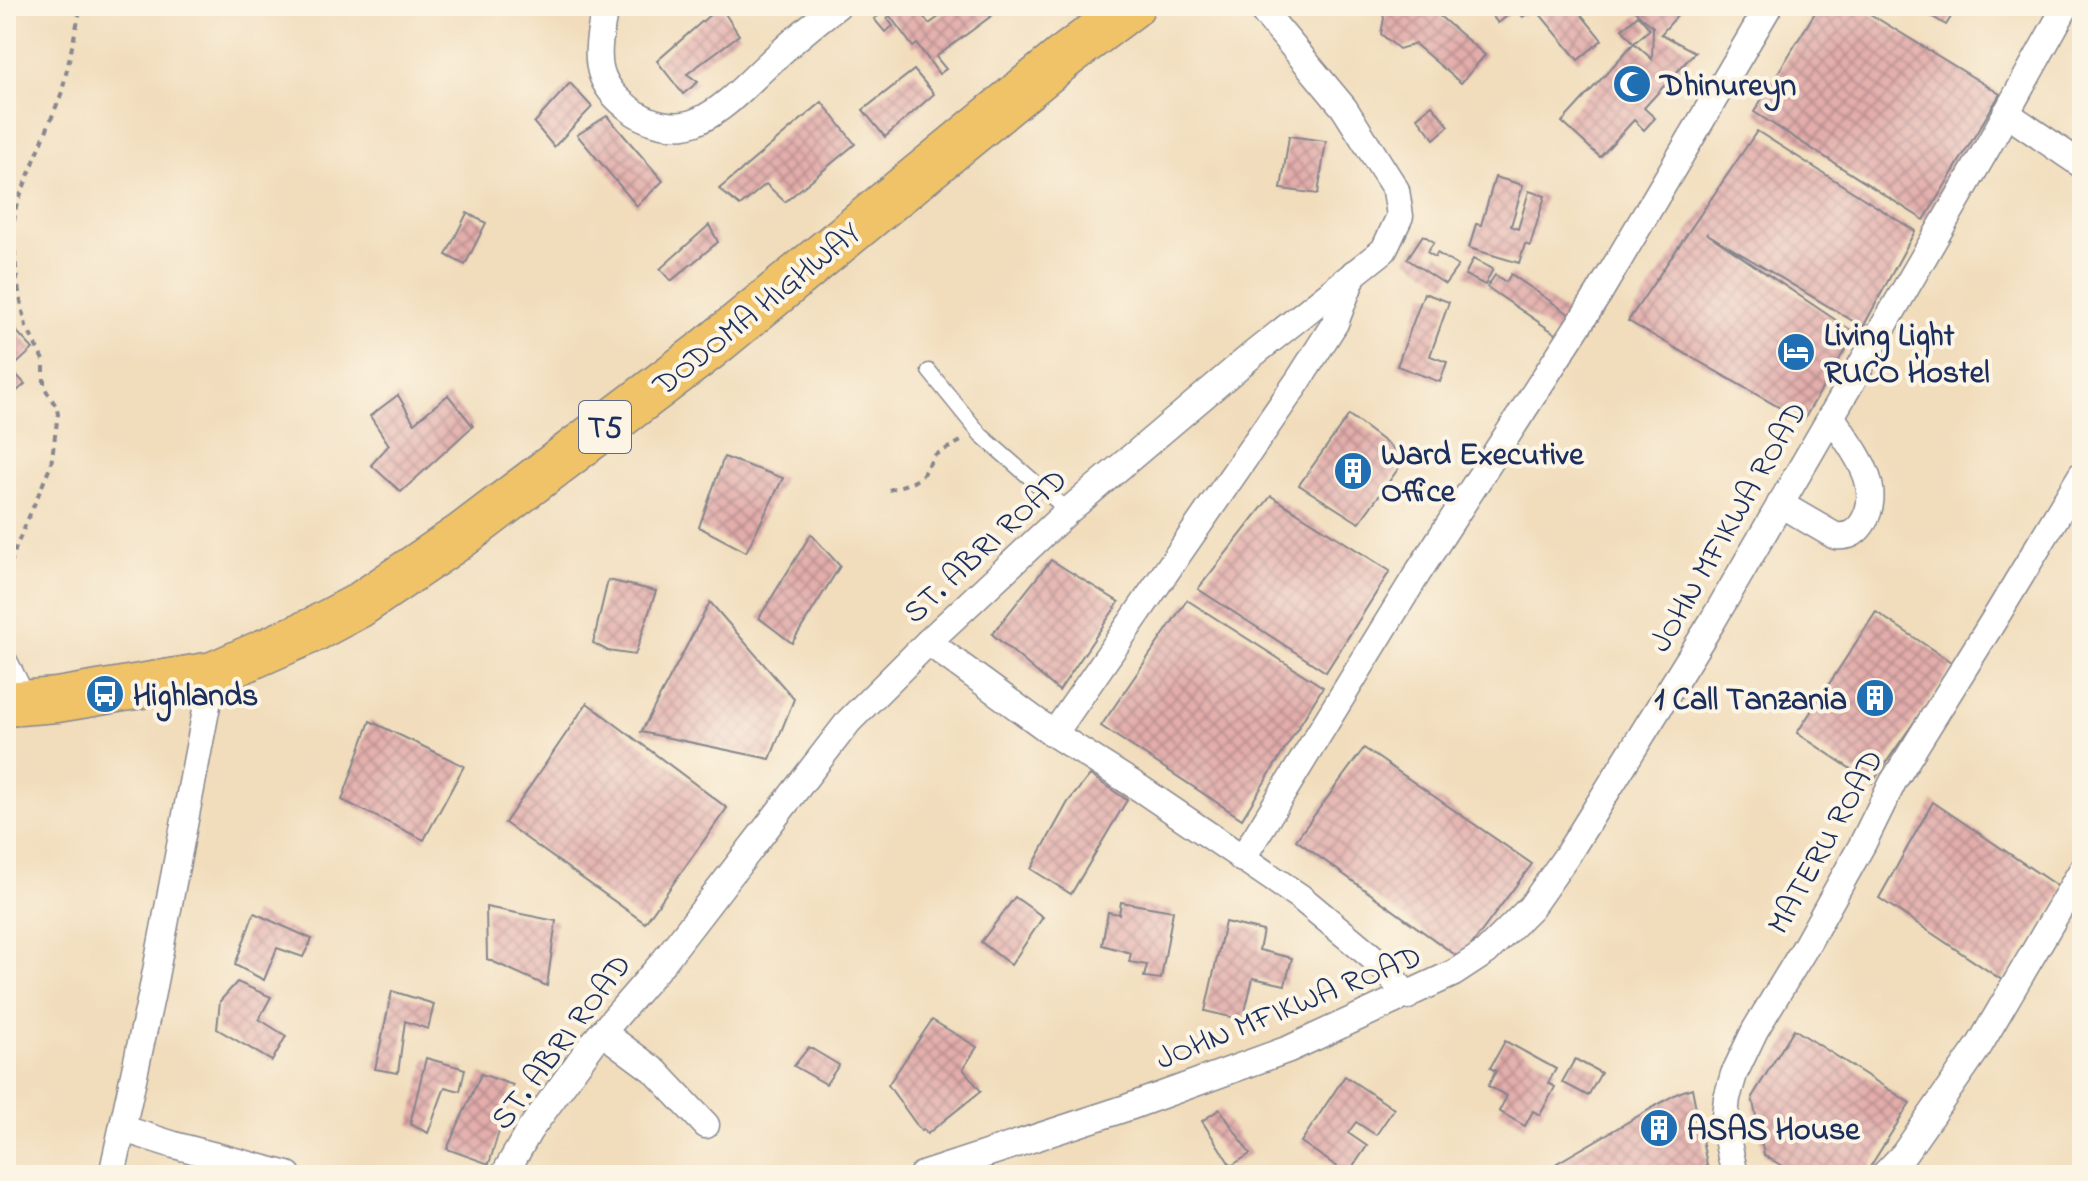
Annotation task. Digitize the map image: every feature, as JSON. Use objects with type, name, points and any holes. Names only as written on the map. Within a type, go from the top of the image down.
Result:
[{"type":"highway","name":"DODOMA HIGHWAY","points":[[18,703],[213,674],[313,630],[358,606],[461,536],[708,349],[1063,58],[1132,6]]},
{"type":"street","points":[[605,6],[598,60],[609,93],[632,112],[658,124],[678,126],[699,121],[733,98],[790,44],[837,6]]},
{"type":"street","name":"ST. ABRI ROAD","points":[[504,1175],[529,1131],[562,1084],[602,1032],[664,961],[849,721],[1068,511],[1252,355],[1384,250],[1390,241],[1400,216],[1396,190],[1344,108],[1259,6]]},
{"type":"street","points":[[1242,859],[1419,571],[1598,295],[1769,6]]},
{"type":"street","name":"JOHN MFIKWA ROAD","points":[[922,1175],[1129,1107],[1289,1049],[1454,973],[1486,952],[1531,907],[1575,844],[1712,622],[2066,6]]},
{"type":"street","points":[[2006,113],[2082,165]]},
{"type":"street","points":[[1054,734],[1298,381],[1335,323],[1354,273]]},
{"type":"street","points":[[1780,504],[1835,536],[1846,537],[1856,532],[1870,511],[1872,496],[1868,475],[1831,416]]},
{"type":"street","name":"MATERU ROAD","points":[[1735,1175],[1724,1125],[1727,1098],[1734,1074],[1755,1030],[1811,938],[1893,782],[2082,474]]},
{"type":"street","points":[[928,642],[1054,734],[1300,897],[1378,962],[1408,996]]},
{"type":"street","points":[[112,1175],[185,828],[213,674]]},
{"type":"street","points":[[1884,1175],[1904,1154],[1979,1046],[2082,870]]},
{"type":"street","points":[[602,1032],[656,1072],[706,1125]]},
{"type":"street","points":[[124,1129],[288,1175]]},
{"type":"lane","points":[[929,371],[981,435],[1068,511]]},
{"type":"lane","points":[[6,652],[18,703]]},
{"type":"path","points":[[6,599],[9,570],[16,547],[51,465],[58,414],[44,387],[44,362],[26,326],[17,282],[13,229],[16,206],[62,92],[81,6]]},
{"type":"path","points":[[889,490],[921,477],[935,455],[945,447],[981,435]]},
{"type":"building","points":[[720,6],[739,35],[687,74],[698,82],[683,94],[657,61]]},
{"type":"building","points":[[891,6],[916,6],[929,24],[954,6],[994,6],[998,11],[936,57],[946,69],[939,74],[917,44],[913,47],[890,16],[887,18],[893,26],[885,32],[874,19]]},
{"type":"building","points":[[1380,6],[1428,6],[1485,55],[1461,83],[1415,44],[1399,49],[1381,34],[1384,18]]},
{"type":"building","points":[[1484,6],[1579,6],[1576,8],[1602,40],[1578,60],[1535,8],[1523,17],[1516,9],[1498,23]]},
{"type":"building","name":"Dhinureyn","points":[[1639,6],[1686,6],[1661,34],[1695,52],[1644,108],[1655,118],[1644,130],[1634,120],[1600,157],[1562,122],[1634,43],[1652,59],[1653,27],[1635,11]]},
{"type":"building","points":[[1819,6],[1857,6],[2000,94],[1924,220],[1754,112]]},
{"type":"building","points":[[1915,6],[1958,6],[1946,25]]},
{"type":"building","points":[[1638,15],[1650,29],[1634,43],[1622,29]]},
{"type":"building","points":[[914,70],[934,94],[885,137],[863,110]]},
{"type":"building","points":[[570,83],[592,107],[554,147],[534,123]]},
{"type":"building","points":[[822,102],[855,144],[785,202],[766,184],[740,206],[719,189]]},
{"type":"building","points":[[1432,105],[1449,126],[1434,139],[1417,117]]},
{"type":"building","points":[[607,116],[663,181],[637,206],[577,135]]},
{"type":"building","points":[[1757,131],[1915,231],[1863,327],[1706,233],[1855,333],[1803,421],[1628,321]]},
{"type":"building","points":[[1289,136],[1326,141],[1318,194],[1281,189]]},
{"type":"building","points":[[1495,177],[1523,185],[1511,226],[1518,229],[1529,191],[1545,196],[1530,246],[1525,244],[1519,263],[1469,248],[1476,224],[1481,225]]},
{"type":"building","points":[[467,213],[486,223],[465,265],[446,255]]},
{"type":"building","points":[[709,225],[718,242],[671,281],[660,269]]},
{"type":"building","points":[[1423,235],[1434,242],[1427,252],[1435,257],[1437,253],[1458,266],[1445,284],[1407,259]]},
{"type":"building","points":[[1473,259],[1493,269],[1485,285],[1465,275]]},
{"type":"building","points":[[1511,274],[1572,316],[1559,336],[1487,287],[1495,275],[1506,282]]},
{"type":"building","points":[[1424,293],[1449,302],[1430,356],[1447,362],[1440,382],[1397,366]]},
{"type":"building","points":[[6,320],[33,349],[11,369],[25,384],[6,401]]},
{"type":"building","points":[[398,395],[414,423],[448,395],[473,426],[401,492],[371,465],[389,445],[370,416]]},
{"type":"building","name":"Ward Executive Office","points":[[1349,415],[1406,458],[1359,523],[1299,485]]},
{"type":"building","points":[[724,457],[783,478],[746,552],[699,527]]},
{"type":"building","points":[[1271,496],[1390,571],[1326,672],[1198,589]]},
{"type":"building","points":[[811,534],[840,566],[792,643],[759,618]]},
{"type":"building","points":[[1051,560],[1119,602],[1059,691],[992,634]]},
{"type":"building","points":[[608,580],[656,591],[635,655],[608,651],[593,643]]},
{"type":"building","points":[[1187,600],[1323,687],[1242,819],[1101,726]]},
{"type":"building","points":[[710,602],[794,699],[770,759],[641,732]]},
{"type":"building","name":"1 Call Tanzania","points":[[1876,612],[1954,664],[1872,783],[1797,733]]},
{"type":"building","points":[[587,703],[727,808],[645,923],[505,823]]},
{"type":"building","points":[[370,721],[464,766],[424,840],[342,800]]},
{"type":"building","points":[[1364,748],[1532,864],[1461,959],[1296,840]]},
{"type":"building","points":[[1090,775],[1127,800],[1071,894],[1031,869],[1068,802]]},
{"type":"building","points":[[1933,802],[2063,890],[2002,980],[1879,898]]},
{"type":"building","points":[[1015,897],[1043,917],[1011,965],[981,942]]},
{"type":"building","points":[[1121,902],[1173,911],[1161,979],[1144,977],[1147,965],[1129,962],[1131,953],[1102,945],[1108,912],[1119,914]]},
{"type":"building","points":[[486,907],[556,921],[547,986],[487,959]]},
{"type":"building","points":[[254,913],[312,939],[303,957],[277,948],[264,980],[235,965]]},
{"type":"building","points":[[1225,922],[1263,931],[1259,950],[1292,958],[1285,985],[1253,978],[1243,1020],[1205,1011]]},
{"type":"building","points":[[237,982],[271,997],[259,1019],[286,1036],[272,1061],[217,1029],[220,1001]]},
{"type":"building","points":[[392,991],[434,1004],[428,1029],[405,1021],[398,1073],[375,1069]]},
{"type":"building","points":[[932,1020],[977,1047],[963,1069],[981,1091],[927,1134],[923,1129],[921,1131],[888,1085]]},
{"type":"building","points":[[1794,1029],[1910,1103],[1865,1175],[1797,1175],[1764,1155],[1752,1097]]},
{"type":"building","points":[[1505,1041],[1556,1069],[1548,1083],[1555,1087],[1540,1115],[1533,1111],[1525,1126],[1499,1111],[1507,1096],[1488,1086],[1496,1071],[1490,1068]]},
{"type":"building","points":[[809,1047],[839,1065],[826,1084],[794,1066]]},
{"type":"building","points":[[426,1058],[465,1069],[460,1091],[445,1087],[428,1133],[410,1124]]},
{"type":"building","points":[[1575,1059],[1601,1073],[1588,1096],[1562,1082]]},
{"type":"building","points":[[481,1074],[513,1085],[489,1164],[447,1149]]},
{"type":"building","points":[[1345,1076],[1394,1109],[1376,1135],[1356,1122],[1348,1133],[1367,1146],[1348,1174],[1301,1142]]},
{"type":"building","name":"ASAS House","points":[[1692,1088],[1709,1175],[1575,1175],[1557,1163],[1678,1093]]},
{"type":"building","points":[[1220,1109],[1250,1154],[1231,1166],[1202,1121]]},
{"type":"place","name":"Dhinureyn","points":[[1632,84]]},
{"type":"place","name":"Living Light RUCO Hostel","points":[[1796,352]]},
{"type":"place","name":"Ward Executive Office","points":[[1353,471]]},
{"type":"place","name":"Highlands","points":[[105,694]]},
{"type":"place","name":"1 Call Tanzania","points":[[1875,698]]},
{"type":"place","name":"ASAS House","points":[[1659,1128]]}]
